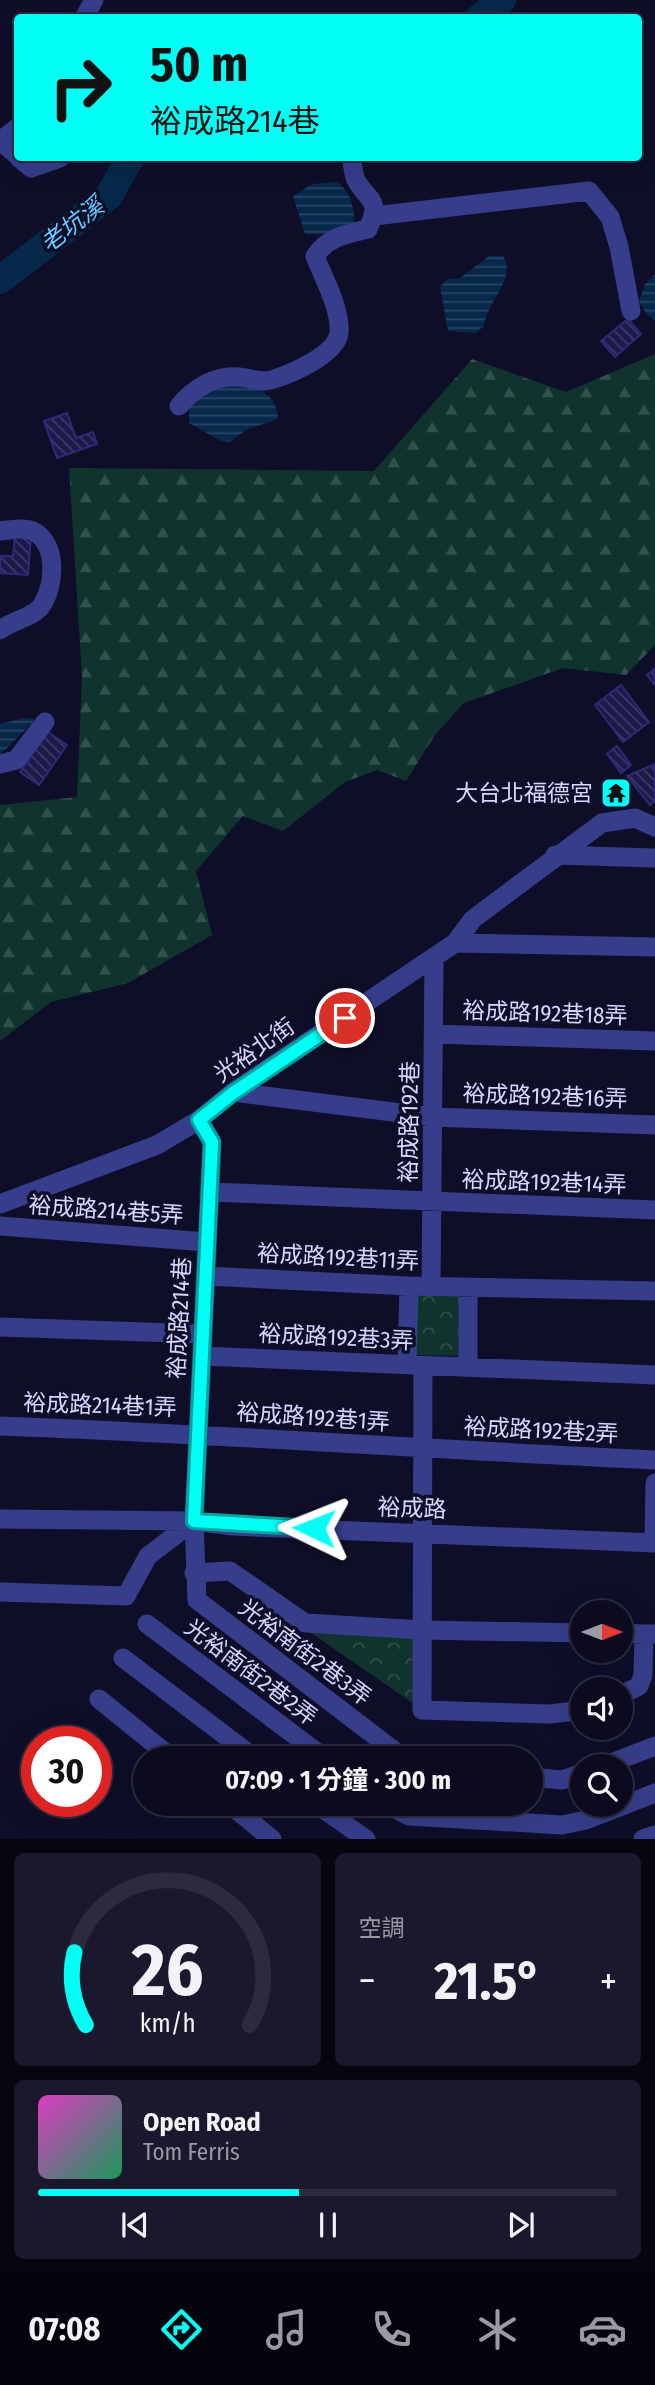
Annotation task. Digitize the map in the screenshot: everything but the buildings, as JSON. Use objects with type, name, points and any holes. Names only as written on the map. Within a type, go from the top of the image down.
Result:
[{"type":"street","points":[[14,130],[0,141],[14,153]]},
{"type":"street","points":[[23,161],[32,168],[52,161]]},
{"type":"street","points":[[179,406],[188,395],[207,383],[238,377],[270,380],[322,357],[335,345],[339,332],[335,312],[315,256],[324,244],[343,235],[368,229],[373,216],[373,202],[355,179],[352,161]]},
{"type":"street","points":[[373,216],[589,191],[610,217],[620,247],[631,311]]},
{"type":"street","points":[[0,531],[31,530],[47,542],[52,566],[51,586],[41,608],[0,630]]},
{"type":"street","points":[[0,764],[16,760],[45,722]]},
{"type":"street","name":"光裕北街","points":[[0,1204],[157,1145],[199,1120],[233,1093],[455,943],[474,919],[555,855],[602,823],[635,818],[655,827]]},
{"type":"street","points":[[555,855],[655,858]]},
{"type":"street","points":[[455,943],[655,947]]},
{"type":"street","name":"裕成路192巷","points":[[431,1286],[434,958]]},
{"type":"street","name":"裕成路192巷18弄","points":[[434,1034],[655,1041]]},
{"type":"street","name":"裕成路192巷16弄","points":[[233,1093],[433,1117],[655,1125]]},
{"type":"street","name":"裕成路214巷","points":[[194,1521],[212,1142],[199,1120]]},
{"type":"street","name":"裕成路192巷14弄","points":[[210,1192],[655,1210]]},
{"type":"street","name":"裕成路214巷5弄","points":[[0,1226],[207,1242]]},
{"type":"street","name":"裕成路192巷11弄","points":[[206,1276],[409,1286],[655,1291]]},
{"type":"street","points":[[409,1286],[424,1449],[422,1710],[550,1714],[570,1712]]},
{"type":"street","points":[[468,1287],[468,1367]]},
{"type":"street","points":[[0,1328],[203,1334]]},
{"type":"street","name":"裕成路192巷3弄","points":[[202,1356],[655,1376]]},
{"type":"street","name":"裕成路214巷1弄","points":[[0,1426],[198,1433]]},
{"type":"street","name":"裕成路192巷1弄","points":[[198,1433],[424,1449]]},
{"type":"street","name":"裕成路192巷2弄","points":[[424,1449],[655,1460]]},
{"type":"street","points":[[654,1543],[655,1483]]},
{"type":"street","name":"裕成路","points":[[0,1518],[194,1521],[654,1543]]},
{"type":"street","points":[[0,1592],[126,1596],[148,1556],[194,1521]]},
{"type":"street","name":"光裕南街2巷3弄","points":[[194,1521],[197,1600],[388,1746]]},
{"type":"street","points":[[194,1573],[230,1571],[305,1623],[423,1630],[570,1633]]},
{"type":"street","name":"光裕南街2巷2弄","points":[[147,1624],[309,1746]]},
{"type":"street","points":[[633,1689],[639,1686],[643,1675],[650,1634]]},
{"type":"street","points":[[123,1658],[239,1746]]},
{"type":"street","points":[[99,1699],[157,1746]]},
{"type":"street","points":[[633,1754],[655,1746]]},
{"type":"street","points":[[543,1778],[562,1780],[570,1777]]},
{"type":"street","points":[[409,1816],[562,1825],[586,1820],[655,1793]]},
{"type":"street","points":[[244,1816],[272,1839]]},
{"type":"street","points":[[333,1816],[366,1839]]},
{"type":"street","points":[[643,1839],[655,1835]]},
{"type":"green space","points":[[655,354],[655,645],[626,675],[563,668],[464,703],[435,735],[406,781],[377,770],[345,782],[283,831],[243,816],[196,871],[212,935],[128,983],[51,1002],[0,1041],[0,805],[77,797],[82,677],[69,468],[374,471],[472,359],[566,392]]},
{"type":"green space","points":[[413,1294],[459,1296],[460,1356],[411,1355]]},
{"type":"green space","points":[[307,1630],[414,1636],[414,1704]]},
{"type":"water","points":[[337,182],[351,201],[354,226],[322,234],[305,234],[293,196],[312,184]]},
{"type":"water","points":[[489,256],[503,256],[506,273],[484,326],[475,333],[448,331],[440,287],[447,279],[460,278]]},
{"type":"water","points":[[655,274],[655,320],[647,315],[639,301],[645,284]]},
{"type":"water","points":[[250,384],[270,397],[276,406],[278,419],[246,430],[230,442],[219,440],[189,423],[189,406],[217,386]]},
{"type":"water","points":[[33,718],[33,722],[0,755],[0,724]]},
{"type":"waterway","name":"老坑溪","points":[[484,14],[502,0]]},
{"type":"waterway","name":"老坑溪","points":[[0,280],[109,196],[128,161]]},
{"type":"place","name":"大台北福德宮","points":[[616,793]]},
{"type":"route","points":[[314,1528],[232,1526],[194,1521],[212,1142],[199,1120],[233,1093],[345,1018]]}]
